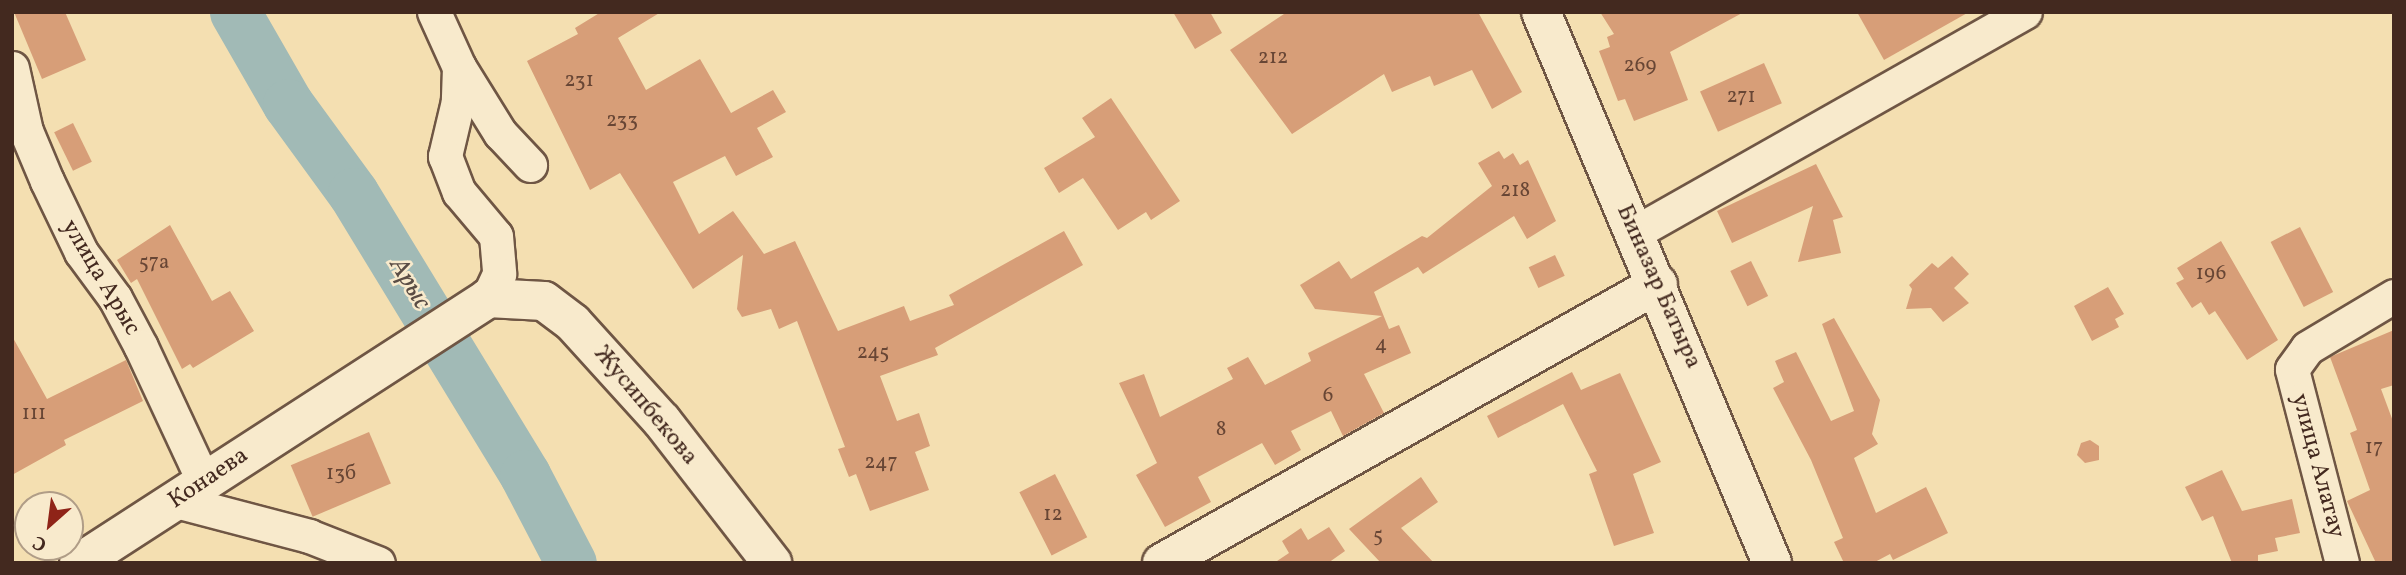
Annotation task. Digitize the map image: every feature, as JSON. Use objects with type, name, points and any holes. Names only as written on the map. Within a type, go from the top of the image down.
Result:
[{"type":"street","points":[[434,12],[458,67],[500,133],[530,164]]},
{"type":"street","name":"Биназар Батыра","points":[[1541,12],[1658,284],[1772,563]]},
{"type":"street","points":[[1634,233],[2025,12]]},
{"type":"street","points":[[458,67],[458,101],[445,156],[459,192],[496,236],[499,274],[488,298]]},
{"type":"street","name":"улица Арыс","points":[[12,68],[26,131],[81,252],[115,298],[141,347],[190,492]]},
{"type":"street","points":[[1163,563],[1658,284]]},
{"type":"street","name":"улица Алатау","points":[[2342,563],[2292,369],[2307,348],[2394,296]]},
{"type":"street","name":"Конаева","points":[[79,563],[337,393],[488,298]]},
{"type":"street","name":"Жусипбекова","points":[[488,298],[544,302],[573,324],[662,421],[772,563]]},
{"type":"street","points":[[190,492],[379,563]]},
{"type":"building","points":[[14,12],[65,12],[86,60],[42,79]]},
{"type":"building","points":[[601,12],[661,12],[618,38],[646,90],[700,59],[731,113],[773,90],[786,112],[757,128],[773,157],[736,176],[725,156],[673,182],[699,234],[733,211],[764,254],[795,241],[838,331],[904,306],[910,321],[954,305],[949,295],[1064,231],[1083,265],[935,348],[938,355],[880,376],[897,421],[919,413],[930,446],[915,452],[929,490],[870,511],[856,474],[849,477],[838,449],[845,447],[797,321],[779,329],[771,309],[742,317],[737,309],[743,255],[693,289],[620,173],[590,190],[527,61],[578,34],[575,28]]},
{"type":"building","points":[[1173,12],[1210,12],[1222,33],[1195,49]]},
{"type":"building","points":[[1287,12],[1478,12],[1522,92],[1492,109],[1472,70],[1434,86],[1430,76],[1392,92],[1384,74],[1292,134],[1230,50]]},
{"type":"building","points":[[1600,12],[1744,12],[1670,52],[1688,100],[1634,121],[1625,99],[1618,101],[1599,51],[1610,47],[1607,37],[1614,34]]},
{"type":"building","points":[[1857,12],[1969,12],[1884,60]]},
{"type":"building","points":[[1764,63],[1782,103],[1718,132],[1700,91]]},
{"type":"building","points":[[1111,98],[1180,201],[1151,220],[1146,212],[1118,230],[1083,178],[1059,193],[1044,168],[1095,137],[1082,118]]},
{"type":"building","points":[[73,123],[92,162],[73,171],[54,132]]},
{"type":"building","points":[[1499,151],[1504,159],[1513,153],[1520,165],[1528,160],[1556,221],[1527,239],[1514,216],[1423,274],[1418,267],[1374,292],[1389,329],[1399,325],[1411,353],[1364,374],[1384,413],[1343,436],[1331,411],[1291,431],[1301,450],[1275,465],[1262,443],[1198,477],[1211,502],[1165,527],[1136,475],[1157,463],[1119,383],[1144,374],[1160,417],[1233,379],[1227,368],[1248,357],[1265,385],[1311,361],[1308,353],[1382,316],[1315,309],[1300,285],[1339,261],[1351,279],[1422,236],[1427,238],[1492,186],[1478,163]]},
{"type":"building","points":[[1816,164],[1843,217],[1833,220],[1841,253],[1798,262],[1813,206],[1732,243],[1717,211]]},
{"type":"building","points":[[170,225],[212,301],[230,291],[254,331],[193,368],[190,364],[182,369],[137,279],[131,283],[117,260]]},
{"type":"building","points":[[2300,227],[2333,292],[2304,307],[2271,242]]},
{"type":"building","points":[[2221,241],[2278,340],[2247,360],[2215,311],[2209,315],[2201,302],[2192,308],[2176,283],[2184,279],[2177,268]]},
{"type":"building","points":[[1555,255],[1565,276],[1538,288],[1529,267]]},
{"type":"building","points":[[1952,256],[1969,274],[1954,288],[1969,303],[1943,322],[1931,308],[1906,309],[1912,289],[1909,285],[1932,263],[1938,268]]},
{"type":"building","points":[[1751,261],[1768,296],[1747,306],[1730,271]]},
{"type":"building","points":[[2108,287],[2124,314],[2115,319],[2119,327],[2092,341],[2074,306]]},
{"type":"building","points":[[1834,318],[1880,400],[1872,434],[1878,444],[1854,458],[1876,513],[1926,487],[1948,533],[1893,560],[1890,554],[1873,563],[1844,563],[1834,542],[1843,538],[1811,460],[1773,388],[1784,382],[1775,361],[1796,352],[1831,421],[1854,411],[1822,324]]},
{"type":"building","points":[[2394,330],[2394,385],[2381,389],[2394,424],[2394,563],[2376,563],[2347,501],[2370,490],[2350,433],[2357,430],[2330,357]]},
{"type":"building","points":[[12,336],[47,399],[126,360],[143,401],[64,440],[66,445],[12,475]]},
{"type":"building","points":[[1572,372],[1581,390],[1620,373],[1661,462],[1633,474],[1654,533],[1614,546],[1589,474],[1597,471],[1563,404],[1498,438],[1487,416]]},
{"type":"building","points":[[369,432],[391,484],[313,517],[291,465]]},
{"type":"building","points":[[2090,440],[2099,446],[2099,460],[2085,463],[2077,455],[2081,443]]},
{"type":"building","points":[[2222,470],[2242,511],[2292,499],[2300,533],[2275,538],[2278,551],[2258,555],[2258,563],[2232,563],[2213,516],[2202,521],[2185,487]]},
{"type":"building","points":[[1055,474],[1087,537],[1052,555],[1019,492]]},
{"type":"building","points":[[1421,477],[1438,502],[1401,528],[1434,563],[1381,563],[1349,529]]},
{"type":"building","points":[[1329,527],[1345,551],[1328,563],[1274,563],[1289,553],[1282,541],[1301,528],[1308,540]]},
{"type":"waterway","name":"Арыс","points":[[235,12],[288,104],[353,193],[525,475],[571,563]]}]
